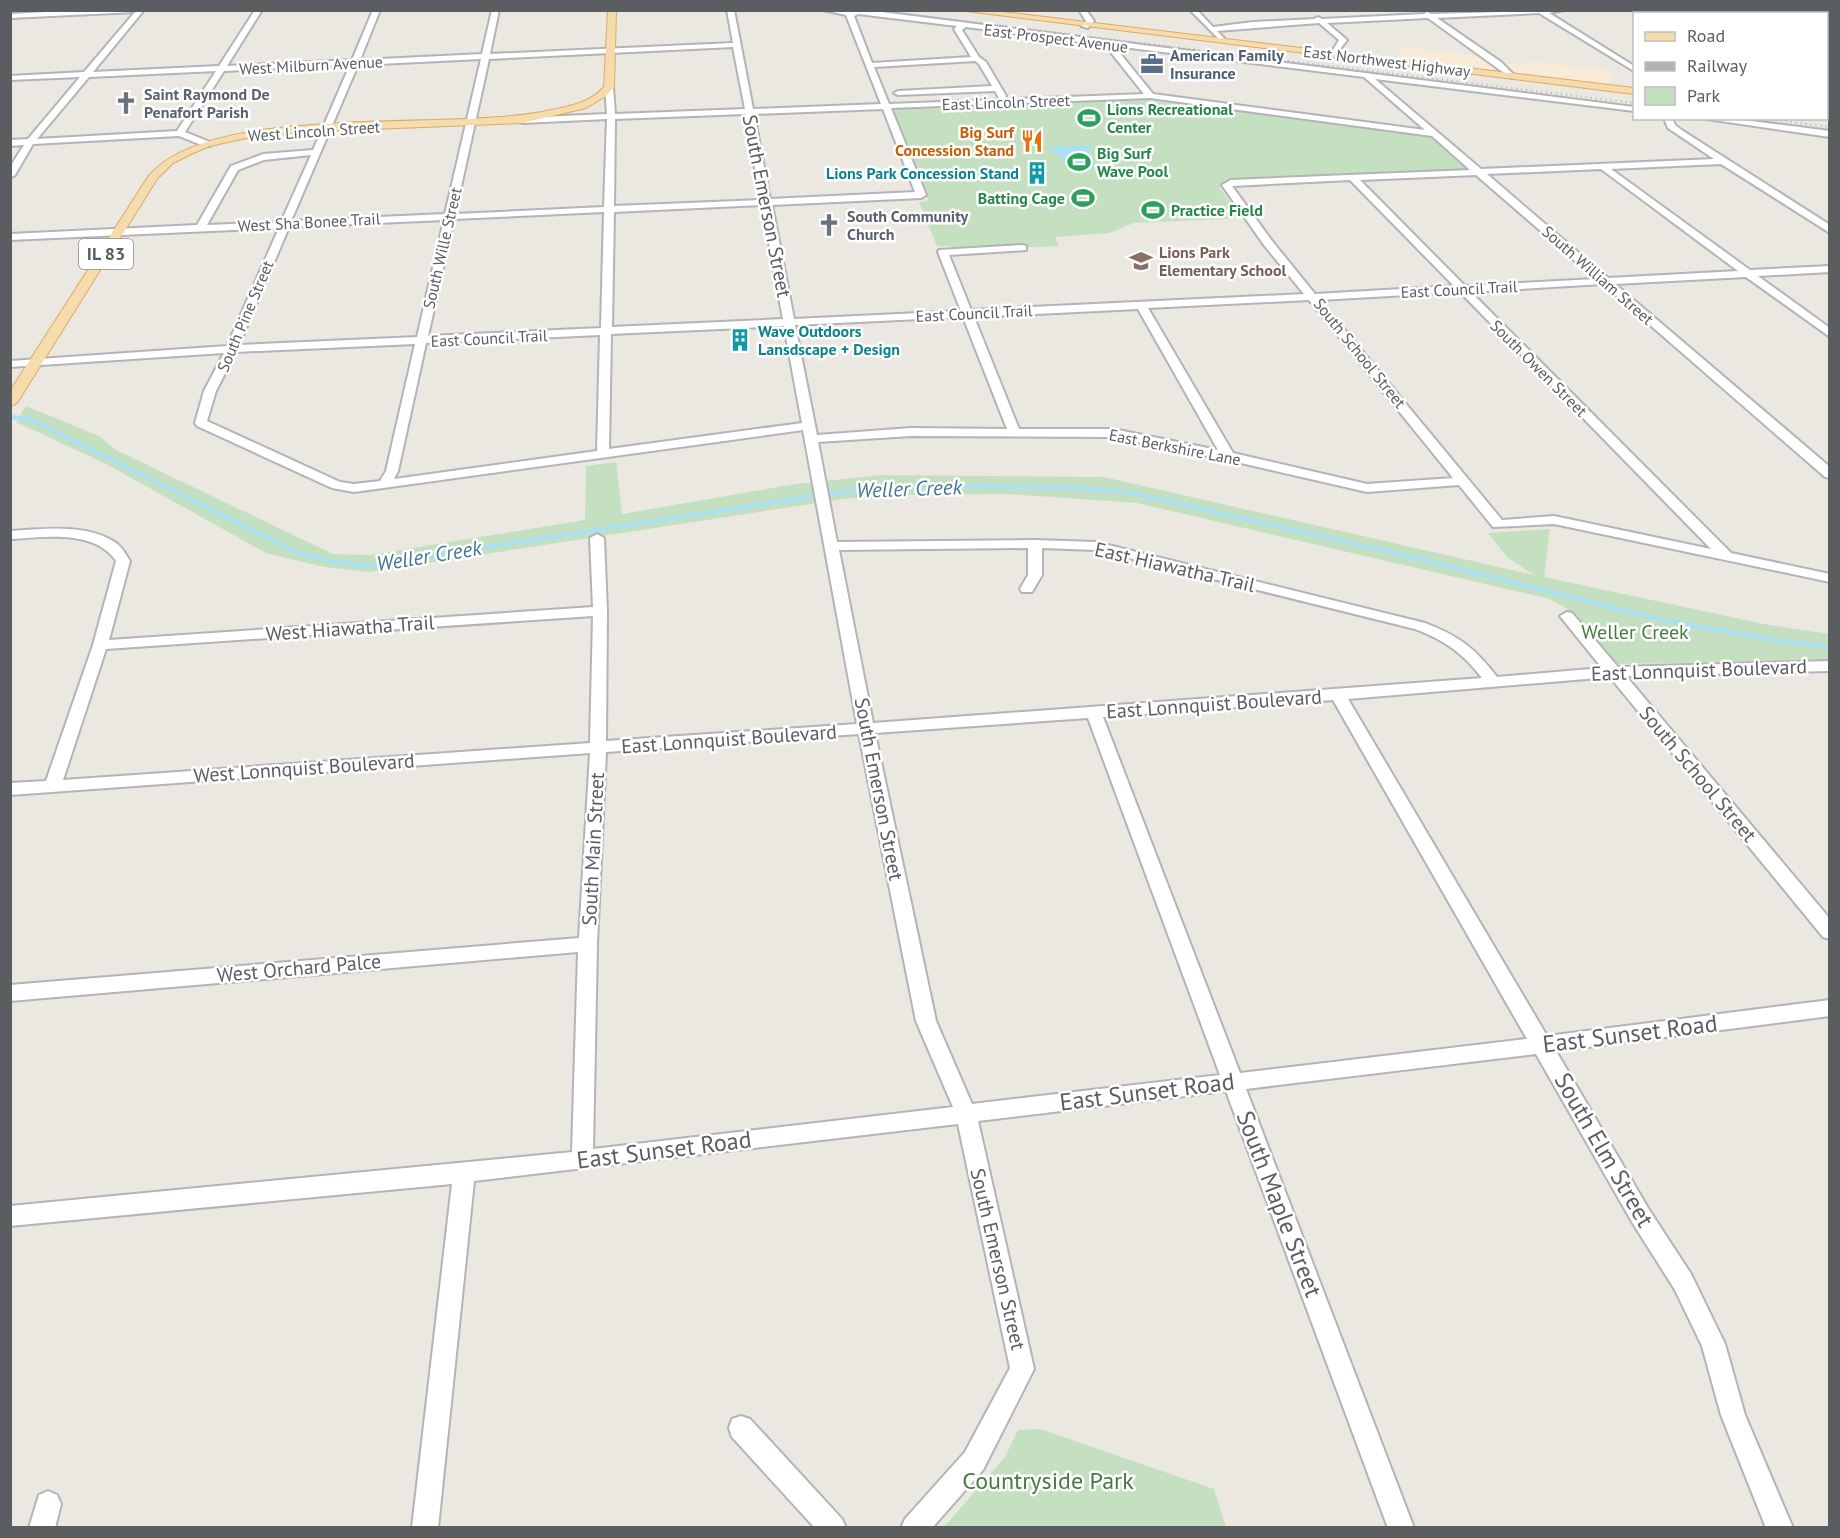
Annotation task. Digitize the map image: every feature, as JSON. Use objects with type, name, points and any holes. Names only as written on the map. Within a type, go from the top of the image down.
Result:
[{"type":"main road","points":[[609,87],[612,10]]},
{"type":"main road","name":"East Northwest Highway","points":[[961,10],[1633,91]]},
{"type":"main road","name":"West Lincoln Street","points":[[207,144],[261,133],[326,128],[522,120],[583,106],[603,94],[609,87]]},
{"type":"main road","name":"IL 83","points":[[12,401],[157,171],[168,161],[207,144]]},
{"type":"street","points":[[10,23],[18,14],[140,10]]},
{"type":"street","points":[[10,175],[30,142],[140,10]]},
{"type":"street","points":[[180,133],[259,10]]},
{"type":"street","name":"South Pine Street","points":[[201,423],[202,411],[232,350],[284,223],[356,63],[377,10]]},
{"type":"street","name":"South Wille Street","points":[[384,484],[392,471],[496,10]]},
{"type":"street","name":"South Emerson Street","points":[[730,10],[866,729],[926,1021],[966,1113],[1022,1369],[974,1461],[914,1527]]},
{"type":"street","name":"East Prospect Avenue","points":[[826,10],[1633,109]]},
{"type":"street","points":[[1082,10],[1090,21],[1085,26]]},
{"type":"street","points":[[1193,10],[1221,38],[1219,42]]},
{"type":"street","points":[[1308,10],[1343,40],[1334,55]]},
{"type":"street","points":[[1421,10],[1498,64],[1511,76]]},
{"type":"street","points":[[1212,29],[1247,24],[1561,10]]},
{"type":"street","points":[[1541,11],[1633,68]]},
{"type":"street","points":[[848,12],[886,107]]},
{"type":"street","points":[[963,26],[958,29],[976,59]]},
{"type":"street","name":"West Milburn Avenue","points":[[10,78],[737,45]]},
{"type":"street","points":[[1109,45],[1149,96]]},
{"type":"street","points":[[870,64],[976,59],[982,62],[1006,102]]},
{"type":"street","points":[[975,70],[986,69]]},
{"type":"street","points":[[891,73],[900,73]]},
{"type":"street","name":"South William Street","points":[[1367,76],[1830,474]]},
{"type":"street","points":[[914,82],[919,92]]},
{"type":"street","points":[[603,455],[608,331],[611,118],[609,87]]},
{"type":"street","points":[[898,93],[997,88]]},
{"type":"street","name":"East Lincoln Street","points":[[522,120],[1149,96],[1435,134]]},
{"type":"street","name":"West Sha Bonee Trail","points":[[10,237],[921,195],[886,107]]},
{"type":"street","points":[[1669,120],[1671,126],[1830,230]]},
{"type":"street","points":[[1721,120],[1830,133]]},
{"type":"street","points":[[1740,120],[1830,133]]},
{"type":"street","points":[[10,143],[180,133],[207,144]]},
{"type":"street","points":[[201,227],[234,168],[263,157],[315,152]]},
{"type":"street","points":[[1352,177],[1723,161]]},
{"type":"street","points":[[1602,166],[1830,334]]},
{"type":"street","name":"South School Street","points":[[1352,177],[1227,185],[1268,243],[1498,524],[1554,520],[1727,557]]},
{"type":"street","name":"South Owen Street","points":[[1352,177],[1727,557]]},
{"type":"street","points":[[1014,432],[943,252],[1022,249]]},
{"type":"street","name":"East Council Trail","points":[[10,364],[232,350],[1314,297],[1830,269]]},
{"type":"street","points":[[1141,305],[1228,456]]},
{"type":"street","name":"East Berkshire Lane","points":[[201,423],[337,485],[354,488],[603,455],[810,432],[1113,434],[1228,456],[1367,488],[1463,481]]},
{"type":"street","points":[[10,535],[64,533],[92,539],[113,546],[123,561],[100,645],[53,784]]},
{"type":"street","name":"South Main Street","points":[[582,1160],[588,944],[598,748],[600,611],[597,538]]},
{"type":"street","points":[[1027,589],[1035,575],[1035,544]]},
{"type":"street","name":"East Hiawatha Trail","points":[[831,546],[1035,544],[1095,546],[1420,626],[1448,636],[1468,649],[1493,682]]},
{"type":"street","points":[[1727,557],[1830,579]]},
{"type":"street","name":"West Hiawatha Trail","points":[[100,645],[600,611]]},
{"type":"street","name":"South School Street","points":[[1566,616],[1830,932]]},
{"type":"street","name":"East Lonnquist Boulevard","points":[[598,748],[1338,695],[1614,672],[1830,666]]},
{"type":"street","name":"South Elm Street","points":[[1338,695],[1641,1215],[1683,1282],[1713,1344],[1733,1415],[1770,1509],[1780,1527]]},
{"type":"street","name":"South Maple Street","points":[[1094,713],[1401,1527]]},
{"type":"street","name":"West Lonnquist Boulevard","points":[[10,789],[53,784],[598,748]]},
{"type":"street","name":"West Orchard Palce","points":[[10,993],[588,944]]},
{"type":"street","name":"East Sunset Road","points":[[10,1216],[582,1160],[1542,1045],[1830,1008]]},
{"type":"street","points":[[425,1527],[464,1173]]},
{"type":"street","points":[[741,1428],[833,1527]]},
{"type":"shaded area","points":[[1403,47],[1474,55],[1508,64],[1539,62],[1613,71],[1609,85],[1396,59]]},
{"type":"green space","points":[[1138,99],[1429,135],[1467,169],[1226,181],[1220,185],[1220,189],[1243,218],[1134,223],[1109,233],[1055,237],[1059,246],[958,250],[950,246],[937,246],[919,202],[929,201],[893,109]]},
{"type":"green space","name":"Weller Creek","points":[[26,406],[99,436],[116,450],[333,554],[369,555],[585,520],[586,466],[616,462],[622,514],[796,484],[882,475],[1104,477],[1534,575],[1508,558],[1488,533],[1550,529],[1544,577],[1764,624],[1829,634],[1829,660],[1619,664],[1611,659],[1572,612],[1550,599],[1137,503],[1008,494],[893,495],[843,499],[369,572],[324,567],[266,553],[108,465],[16,422]]},
{"type":"green space","name":"Countryside Park","points":[[1040,1429],[1214,1489],[1226,1527],[944,1527],[1005,1457],[1018,1430]]},
{"type":"water","name":"Big Surf Wave Pool","points":[[1092,146],[1088,154],[1098,168],[1069,170],[1060,156],[1048,148]]},
{"type":"waterway","name":"Weller Creek","points":[[10,417],[30,419],[294,551],[329,561],[365,566],[878,486],[1062,487],[1128,492],[1429,561],[1653,618],[1779,641],[1830,646]]},
{"type":"railway","points":[[871,10],[1633,103]]},
{"type":"railway","points":[[1776,120],[1830,127]]},
{"type":"place","name":"American Family Insurance","points":[[1152,64]]},
{"type":"place","name":"Saint Raymond De Penafort Parish","points":[[126,103]]},
{"type":"place","name":"Lions Recreational Center","points":[[1089,118]]},
{"type":"place","name":"Big Surf Concession Stand","points":[[1032,141]]},
{"type":"place","name":"Big Surf Wave Pool","points":[[1079,162]]},
{"type":"place","name":"Lions Park Concession Stand","points":[[1037,173]]},
{"type":"place","name":"Batting Cage","points":[[1083,198]]},
{"type":"place","name":"Practice Field","points":[[1153,210]]},
{"type":"place","name":"South Community Church","points":[[829,225]]},
{"type":"place","name":"Lions Park Elementary School","points":[[1141,261]]},
{"type":"place","name":"Wave Outdoors Lansdscape + Design","points":[[740,340]]}]
